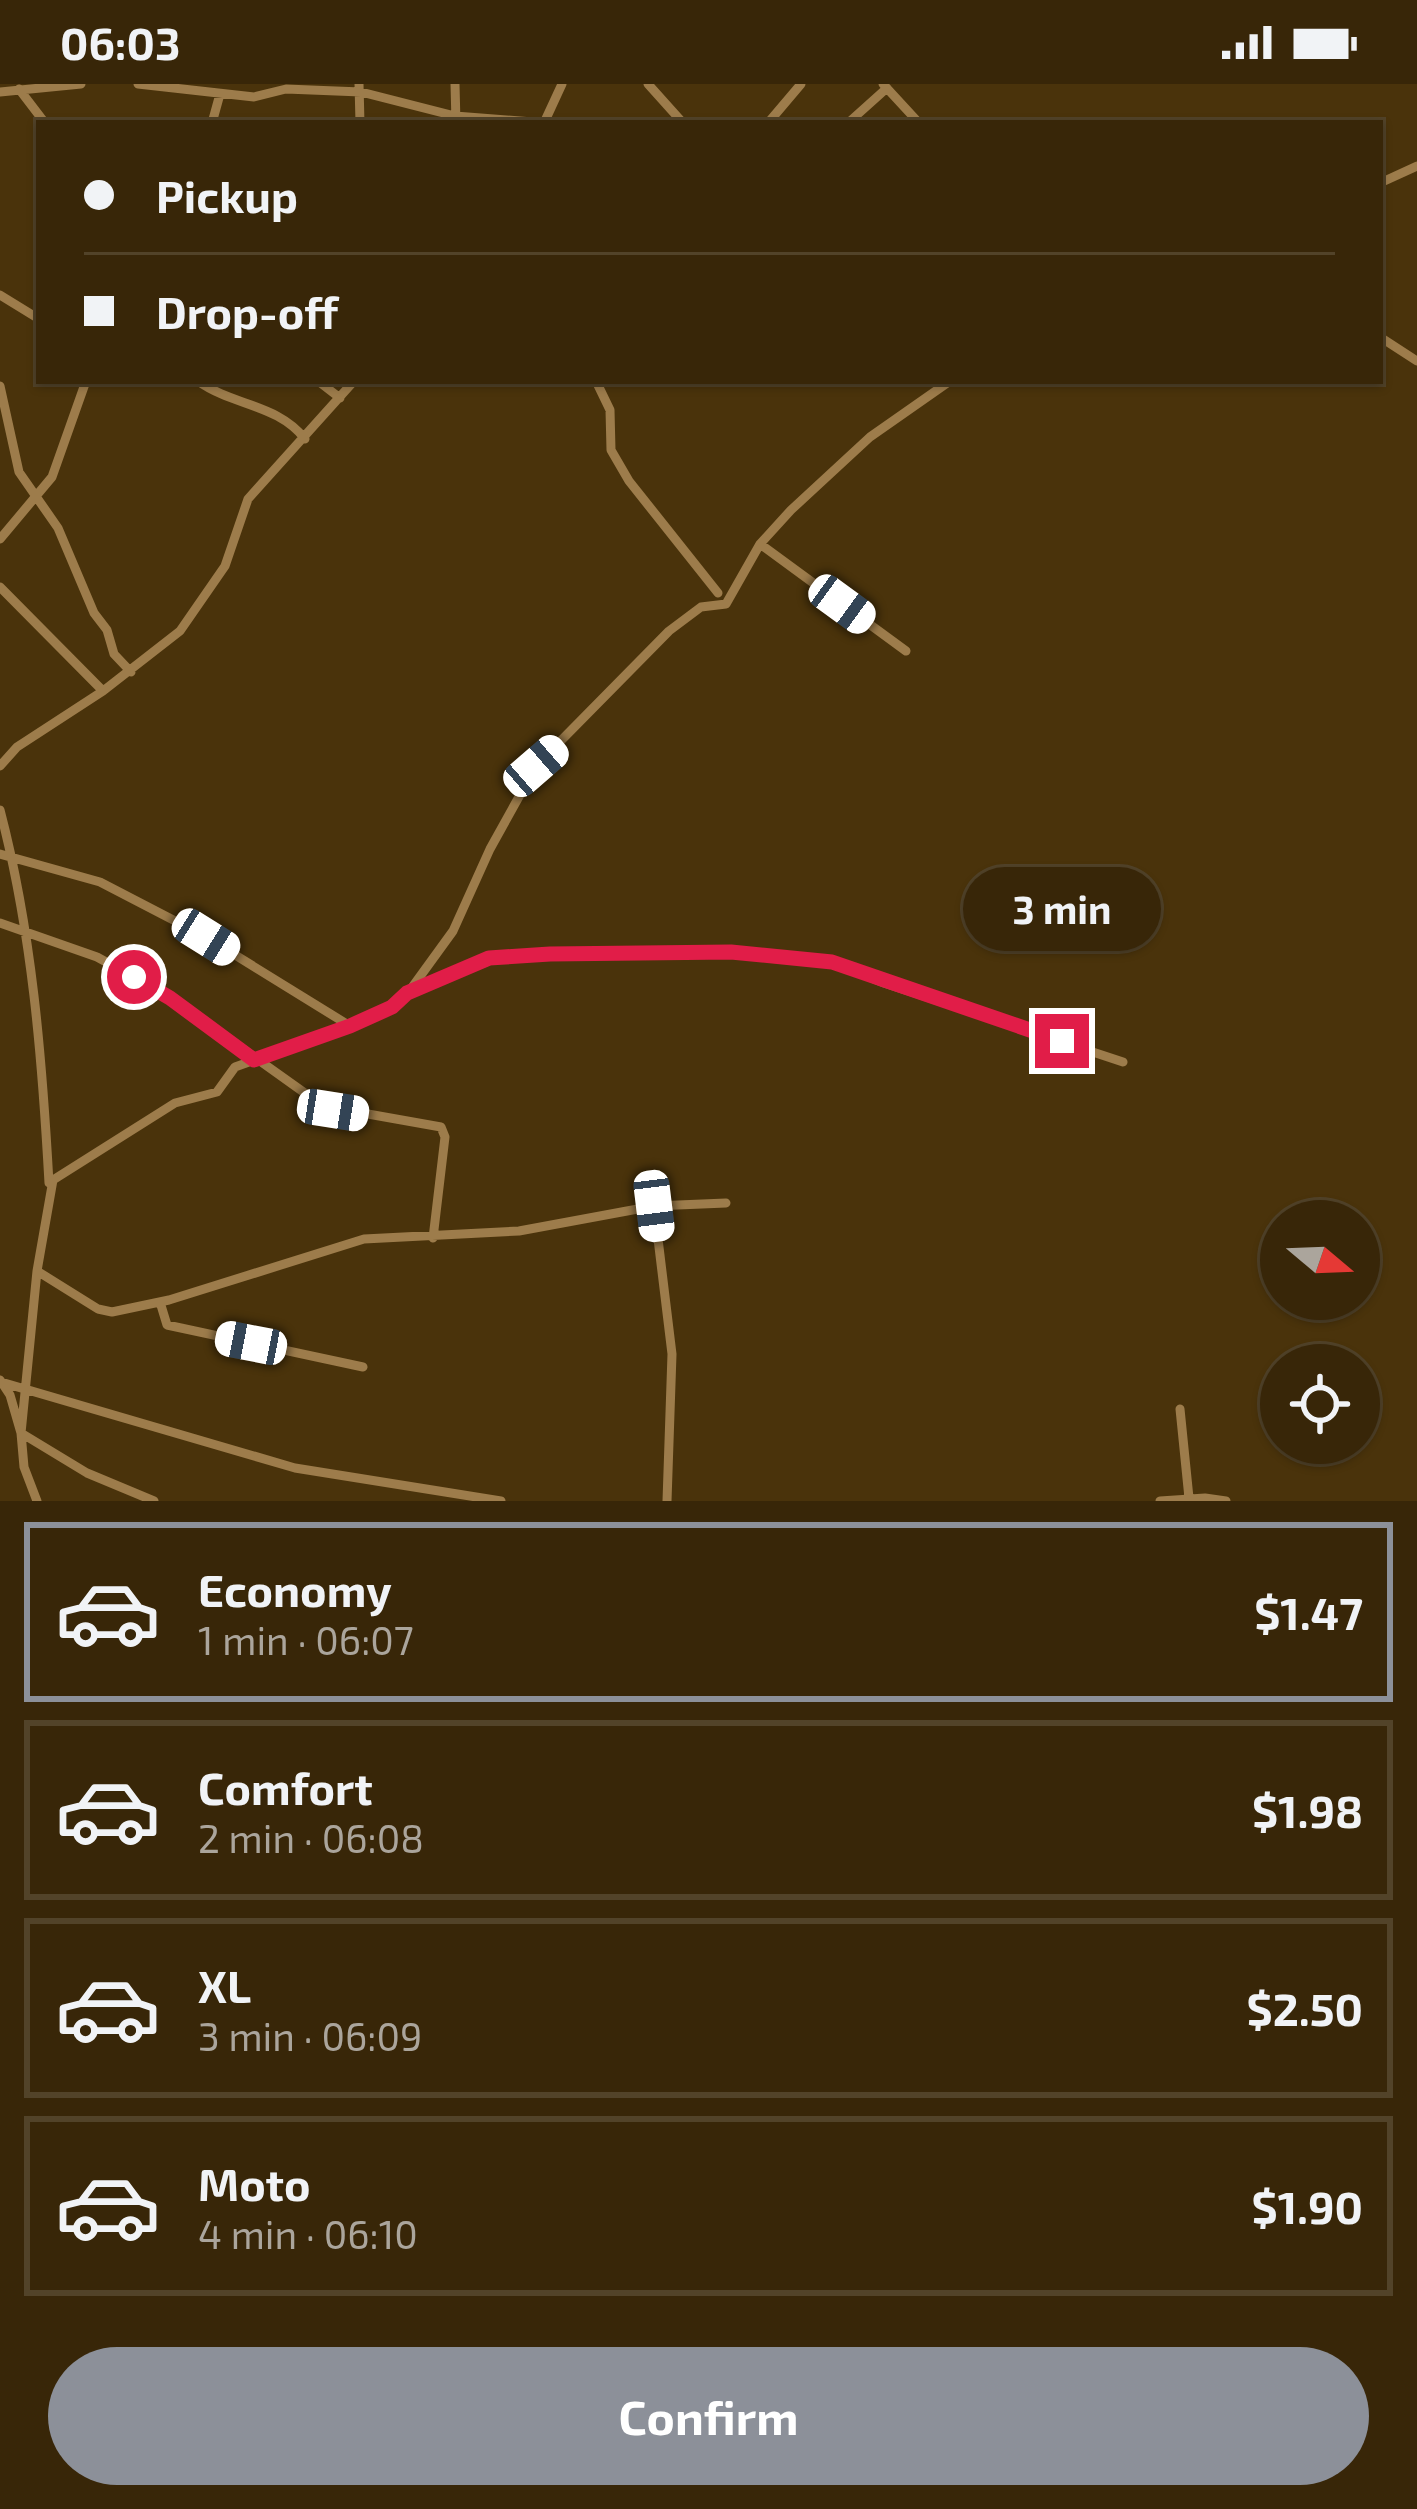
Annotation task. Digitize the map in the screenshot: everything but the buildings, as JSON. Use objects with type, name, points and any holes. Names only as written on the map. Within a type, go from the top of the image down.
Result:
[{"type":"street","points":[[0,92],[81,84]]},
{"type":"street","points":[[138,84],[257,97],[291,89],[362,87],[456,120],[454,84]]},
{"type":"street","points":[[213,120],[226,93],[241,84]]},
{"type":"street","points":[[545,120],[562,84]]},
{"type":"street","points":[[648,84],[680,120]]},
{"type":"street","points":[[770,120],[787,89],[802,84]]},
{"type":"street","points":[[851,120],[885,86],[916,120]]},
{"type":"street","points":[[360,120],[362,87]]},
{"type":"street","points":[[19,89],[43,120]]},
{"type":"street","points":[[1383,182],[1417,166]]},
{"type":"street","points":[[0,295],[36,317]]},
{"type":"street","points":[[1383,339],[1417,361]]},
{"type":"street","points":[[0,539],[52,477],[85,384]]},
{"type":"street","points":[[203,384],[224,398],[280,415],[305,440]]},
{"type":"street","points":[[322,384],[340,398]]},
{"type":"street","points":[[0,766],[17,747],[176,637],[225,566],[247,501],[352,384]]},
{"type":"street","points":[[597,384],[610,410],[611,450],[629,481],[718,593]]},
{"type":"street","points":[[700,607],[726,604],[760,544],[870,436],[946,384]]},
{"type":"street","points":[[0,386],[19,472],[58,529],[114,654],[131,672]]},
{"type":"street","points":[[760,544],[906,651]]},
{"type":"street","points":[[49,1188],[66,1169],[175,1102],[218,1092],[230,1071],[392,1007],[453,931],[532,771],[634,664],[738,579]]},
{"type":"street","points":[[0,587],[103,691]]},
{"type":"street","points":[[0,810],[5,856],[26,932],[37,1005],[49,1188],[21,1433]]},
{"type":"street","points":[[5,856],[100,882],[206,937],[350,1026]]},
{"type":"street","points":[[0,923],[97,957],[170,998],[333,1110],[441,1127],[446,1137],[433,1238]]},
{"type":"street","points":[[407,993],[504,955],[731,952],[848,966],[1123,1062]]},
{"type":"street","points":[[37,1271],[98,1309],[112,1312],[160,1302],[364,1239],[519,1231],[654,1206],[726,1203]]},
{"type":"street","points":[[654,1206],[672,1354],[667,1501]]},
{"type":"street","points":[[160,1302],[167,1324],[363,1367]]},
{"type":"street","points":[[1,1381],[295,1468],[501,1501]]},
{"type":"street","points":[[1,1381],[15,1410],[24,1467],[37,1501]]},
{"type":"street","points":[[1180,1409],[1189,1498]]},
{"type":"street","points":[[0,1417],[15,1410]]},
{"type":"street","points":[[21,1433],[87,1473],[154,1501]]},
{"type":"street","points":[[1160,1501],[1226,1501]]},
{"type":"route","points":[[134,977],[254,1060],[350,1026],[392,1007],[407,993],[504,955],[731,952],[832,962],[1062,1041]]}]
